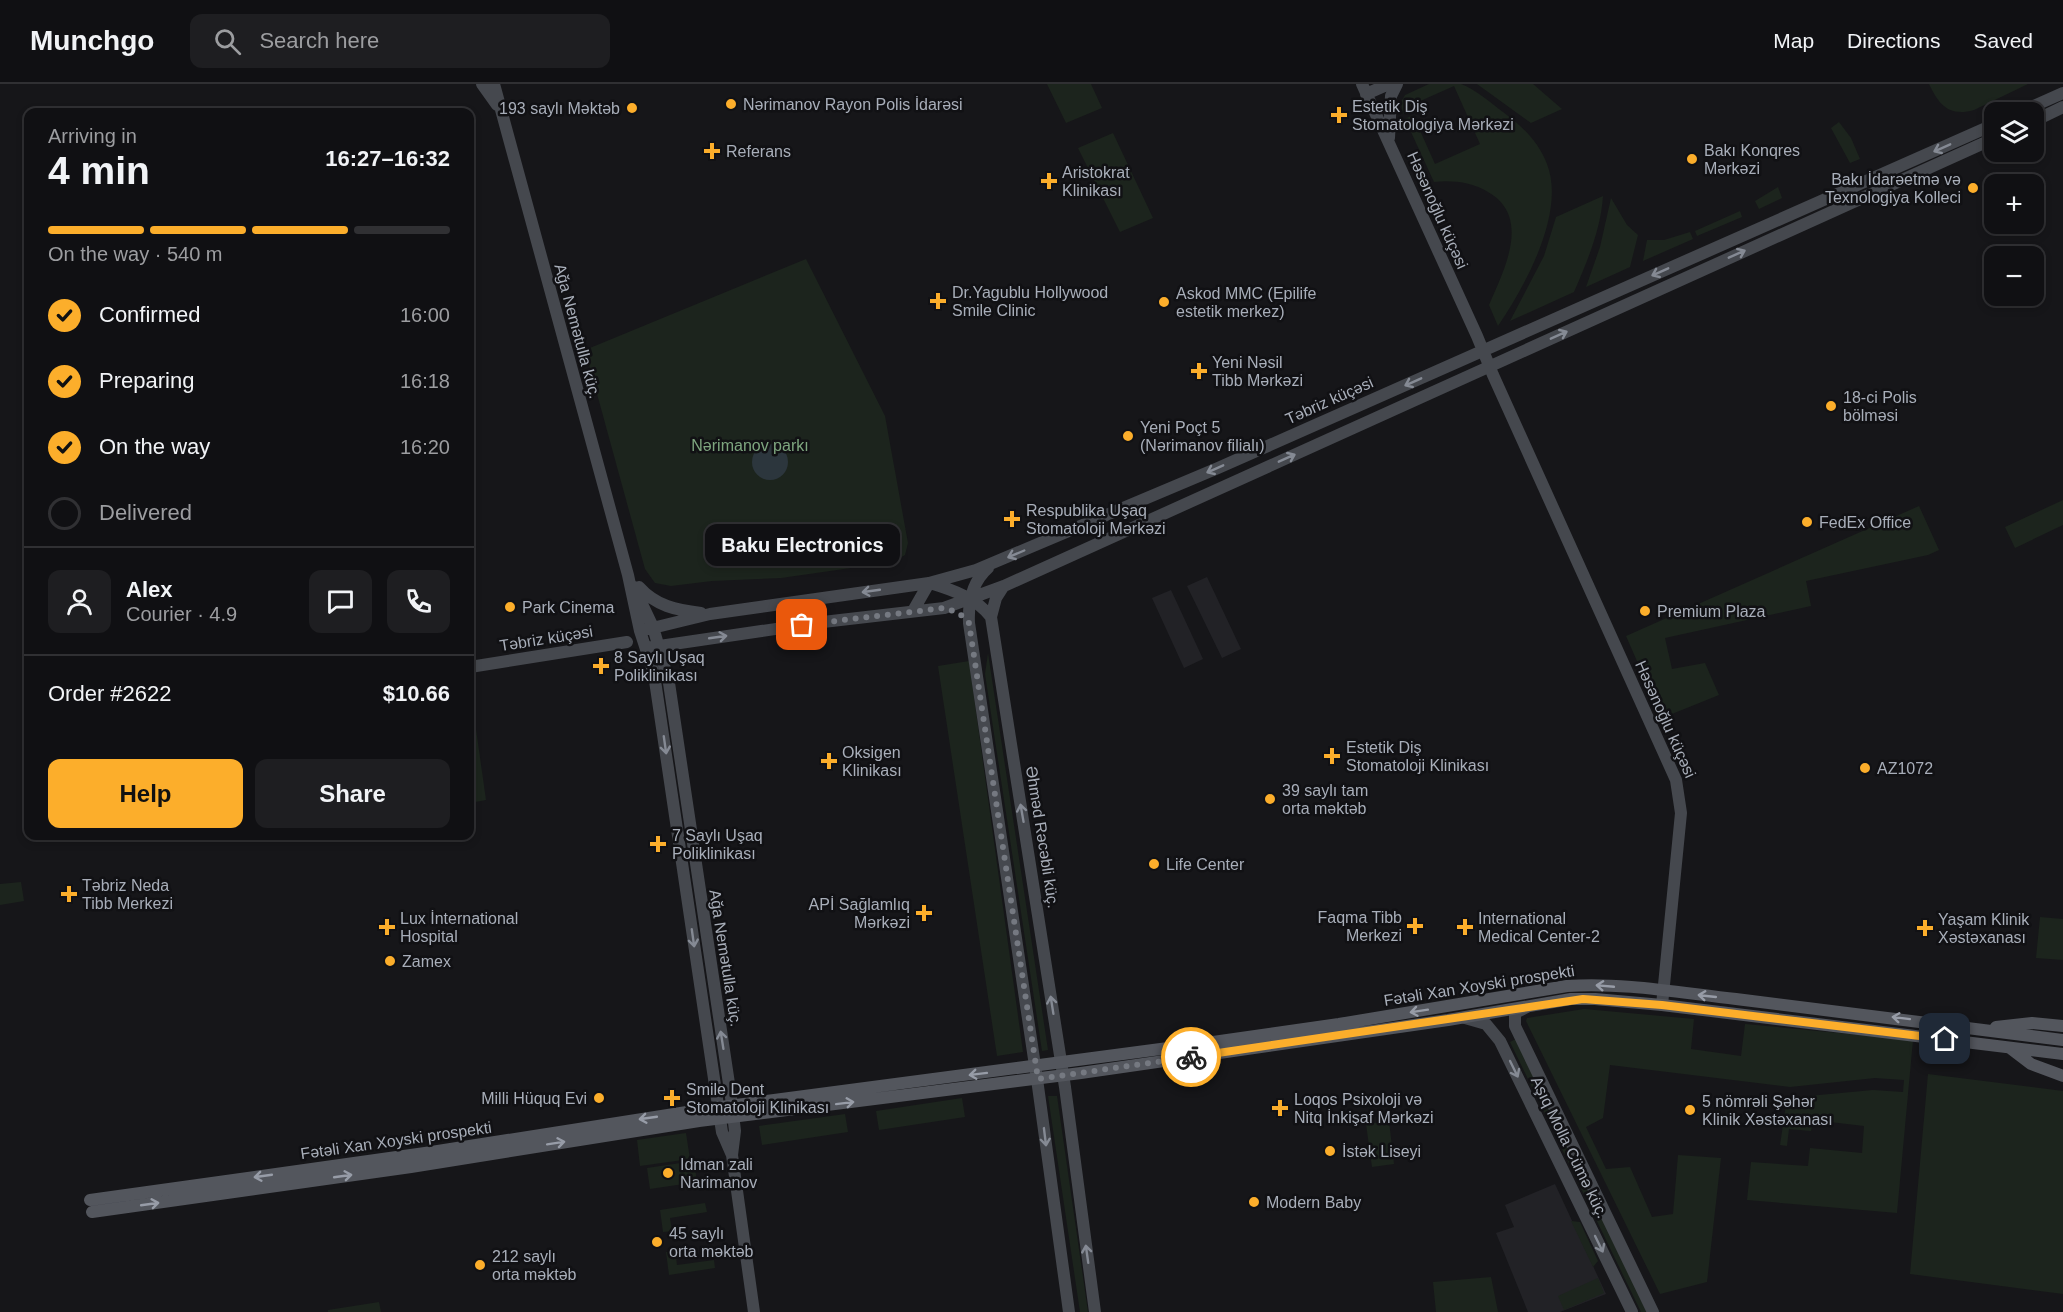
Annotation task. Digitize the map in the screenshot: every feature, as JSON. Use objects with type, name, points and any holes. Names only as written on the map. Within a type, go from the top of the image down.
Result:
[{"type":"main road","points":[[482,84],[501,109]]},
{"type":"main road","points":[[501,109],[503,84]]},
{"type":"main road","points":[[1364,89],[1389,84]]},
{"type":"main road","points":[[1389,142],[1389,110],[1391,96],[1397,84]]},
{"type":"main road","name":"Həsənoğlu küçəsi","points":[[1364,89],[1676,780],[1681,813],[1662,1005]]},
{"type":"main road","name":"Ağa Nemətulla küç.","points":[[496,90],[628,575],[640,631],[654,674],[714,1111],[732,1155]]},
{"type":"main road","points":[[2043,102],[2063,93]]},
{"type":"main road","points":[[2044,116],[2063,107]]},
{"type":"main road","name":"Təbriz küçəsi","points":[[640,631],[710,614],[929,583],[994,563],[1218,468],[1984,129]]},
{"type":"main road","points":[[646,648],[944,608],[970,599],[1004,586],[1984,143]]},
{"type":"main road","points":[[994,563],[978,579],[970,599],[969,623],[1036,1066],[1069,1312]]},
{"type":"main road","points":[[628,575],[647,596],[660,605],[710,614]]},
{"type":"main road","name":"Ağa Nemətulla küç.","points":[[628,575],[653,627],[669,683],[737,1108],[732,1155]]},
{"type":"main road","points":[[913,611],[929,583],[970,599],[991,617]]},
{"type":"main road","points":[[991,617],[993,604],[1004,586]]},
{"type":"main road","points":[[777,604],[765,615],[767,623],[782,628]]},
{"type":"main road","points":[[944,608],[959,613],[969,623]]},
{"type":"main road","name":"Əhməd Rəcəbli küç.","points":[[991,617],[1063,1075],[1095,1312]]},
{"type":"main road","name":"Təbriz küçəsi","points":[[474,666],[627,642]]},
{"type":"main road","name":"Fətəli Xan Xoyski prospekti","points":[[1063,1075],[1080,1061],[1340,1024],[1567,986],[1597,985],[1664,992],[2063,1040]]},
{"type":"main road","name":"Fətəli Xan Xoyski prospekti","points":[[1063,1075],[1583,999],[1662,1005],[2063,1054]]},
{"type":"main road","points":[[1500,1041],[1518,1032],[1514,1017],[1518,1011],[1528,1006]]},
{"type":"main road","name":"Aşıq Molla Cümə küç.","points":[[1460,1018],[1486,1024],[1500,1041],[1632,1312]]},
{"type":"main road","points":[[1980,1029],[2032,1023],[2063,1026]]},
{"type":"main road","name":"Aşıq Molla Cümə küç.","points":[[1518,1032],[1653,1312]]},
{"type":"main road","points":[[2009,1047],[2031,1064],[2063,1076]]},
{"type":"main road","points":[[737,1108],[1016,1082],[1036,1066]]},
{"type":"main road","points":[[737,1108],[1036,1066],[1063,1075]]},
{"type":"main road","name":"Fətəli Xan Xoyski prospekti","points":[[91,1206],[737,1108]]},
{"type":"main road","points":[[732,1155],[754,1312]]},
{"type":"shaded area","points":[[770,444],[783,449],[788,462],[783,475],[770,480],[757,475],[752,462],[757,449]]},
{"type":"shaded area","points":[[1207,577],[1241,649],[1222,658],[1187,586]]},
{"type":"shaded area","points":[[1171,590],[1203,659],[1184,668],[1152,598]]},
{"type":"shaded area","points":[[1555,1184],[1606,1294],[1560,1312],[1528,1312],[1496,1233],[1514,1227],[1505,1205]]},
{"type":"green space","points":[[1047,84],[1091,84],[1102,108],[1066,123]]},
{"type":"green space","points":[[1429,84],[1461,84],[1477,93],[1523,129],[1539,148],[1547,164],[1551,183],[1551,204],[1547,226],[1540,248],[1520,291],[1498,326],[1489,305],[1511,245],[1512,230],[1509,215],[1501,203],[1482,189],[1462,182],[1434,182],[1405,119],[1413,115],[1435,164],[1480,144],[1454,86],[1409,106],[1411,110],[1403,114],[1401,102],[1405,95]]},
{"type":"green space","points":[[1477,84],[1533,84],[1562,109],[1531,123]]},
{"type":"green space","points":[[1929,84],[2028,84],[1991,102],[1984,102],[1984,105],[1974,110],[1965,112],[1946,108]]},
{"type":"green space","points":[[1839,122],[1851,138],[1860,159],[1850,163],[1831,128]]},
{"type":"green space","points":[[1113,133],[1153,218],[1120,232],[1078,148]]},
{"type":"green space","points":[[1778,187],[1782,198],[1759,209],[1755,201]]},
{"type":"green space","points":[[1603,196],[1596,233],[1574,292],[1510,321],[1544,256],[1556,217]]},
{"type":"green space","points":[[1611,198],[1627,225],[1638,235],[1630,267],[1586,287],[1600,247]]},
{"type":"green space","points":[[1740,211],[1742,217],[1697,236],[1695,231]]},
{"type":"green space","points":[[1690,232],[1693,239],[1643,261],[1647,240],[1664,240]]},
{"type":"green space","name":"Nərimanov parkı","points":[[806,259],[885,416],[908,543],[905,555],[893,562],[781,578],[712,581],[671,586],[655,583],[645,569],[585,350]]},
{"type":"green space","points":[[2063,500],[2063,525],[2015,548],[2005,527]]},
{"type":"green space","points":[[1919,506],[1939,550],[1928,555],[1806,581],[1811,606],[1665,638],[1672,669],[1705,663],[1719,695],[1662,718],[1626,636]]},
{"type":"green space","points":[[988,653],[1048,1050],[1042,1051],[985,674]]},
{"type":"green space","points":[[969,661],[1023,1052],[997,1056],[938,666]]},
{"type":"green space","points":[[474,729],[476,729],[486,800],[474,802]]},
{"type":"green space","points":[[21,882],[24,901],[0,905],[0,884]]},
{"type":"green space","points":[[2040,917],[2063,919],[2063,960],[2036,958]]},
{"type":"green space","points":[[1584,1009],[1694,1019],[1691,1049],[1741,1056],[1745,1024],[1913,1040],[1897,1213],[1747,1200],[1751,1162],[1808,1166],[1810,1148],[1862,1153],[1864,1126],[1813,1120],[1811,1131],[1789,1129],[1787,1146],[1780,1145],[1787,1098],[1873,1090],[1903,1092],[1904,1080],[1875,1078],[1790,1087],[1610,1065],[1603,1118],[1586,1127],[1606,1169],[1630,1167],[1652,1217],[1673,1214],[1678,1155],[1721,1158],[1707,1282],[1660,1294],[1526,1021],[1527,1018]]},
{"type":"green space","points":[[1516,1039],[1647,1312],[1641,1312],[1510,1042]]},
{"type":"green space","points":[[1928,1074],[2063,1091],[2063,1294],[1910,1274]]},
{"type":"green space","points":[[1048,1096],[1057,1096],[1088,1312],[1080,1312]]},
{"type":"green space","points":[[962,1098],[965,1117],[879,1130],[876,1111]]},
{"type":"green space","points":[[845,1114],[848,1132],[762,1145],[759,1126]]},
{"type":"green space","points":[[1389,1121],[1394,1164],[1372,1167],[1366,1124]]},
{"type":"green space","points":[[686,1133],[690,1159],[640,1166],[637,1140]]},
{"type":"green space","points":[[694,1161],[697,1182],[650,1189],[647,1168]]},
{"type":"green space","points":[[705,1203],[707,1212],[670,1218],[672,1231],[663,1232],[660,1210]]},
{"type":"green space","points":[[1571,1221],[1580,1222],[1598,1261],[1593,1267]]},
{"type":"green space","points":[[675,1251],[677,1265],[714,1260],[715,1268],[669,1275],[666,1252]]},
{"type":"green space","points":[[1491,1277],[1498,1312],[1436,1312],[1433,1282]]},
{"type":"green space","points":[[1598,1278],[1604,1293],[1564,1310],[1558,1296]]},
{"type":"green space","points":[[379,1302],[381,1312],[328,1312],[328,1310]]},
{"type":"way so far","points":[[802,625],[944,608],[959,613],[969,623],[1038,1079],[1191,1057]]},
{"type":"place","name":"Nərimanov Rayon Polis İdarəsi","points":[[731,104]]},
{"type":"place","name":"193 saylı Məktəb","points":[[632,108]]},
{"type":"place","name":"Estetik Diş Stomatologiya Mərkəzi","points":[[1339,115]]},
{"type":"place","name":"Referans","points":[[712,151]]},
{"type":"place","name":"Bakı Konqres Mərkəzi","points":[[1692,159]]},
{"type":"place","name":"Aristokrat Klinikası","points":[[1049,181]]},
{"type":"place","name":"Bakı İdarəetmə və Texnologiya Kolleci","points":[[1973,188]]},
{"type":"place","name":"Dr.Yagublu Hollywood Smile Clinic","points":[[938,301]]},
{"type":"place","name":"Askod MMC (Epilife estetik merkez)","points":[[1164,302]]},
{"type":"place","name":"Yeni Nəsil Tibb Mərkəzi","points":[[1199,371]]},
{"type":"place","name":"18-ci Polis bölməsi","points":[[1831,406]]},
{"type":"place","name":"Yeni Poçt 5 (Nərimanov filialı)","points":[[1128,436]]},
{"type":"place","name":"Respublika Uşaq Stomatoloji Mərkəzi","points":[[1012,519]]},
{"type":"place","name":"FedEx Office","points":[[1807,522]]},
{"type":"place","name":"Park Cinema","points":[[510,607]]},
{"type":"place","name":"Premium Plaza","points":[[1645,611]]},
{"type":"place","name":"Baku Electronics","points":[[802,625]]},
{"type":"place","name":"8 Saylı Uşaq Poliklinikası","points":[[601,666]]},
{"type":"place","name":"Estetik Diş Stomatoloji Klinikası","points":[[1332,756]]},
{"type":"place","name":"Oksigen Klinikası","points":[[829,761]]},
{"type":"place","name":"AZ1072","points":[[1865,768]]},
{"type":"place","name":"39 saylı tam orta məktəb","points":[[1270,799]]},
{"type":"place","name":"7 Saylı Uşaq Poliklinikası","points":[[658,844]]},
{"type":"place","name":"Life Center","points":[[1154,864]]},
{"type":"place","name":"Təbriz Neda Tibb Merkezi","points":[[69,894]]},
{"type":"place","name":"APİ Sağlamlıq Mərkəzi","points":[[924,913]]},
{"type":"place","name":"Faqma Tibb Merkezi","points":[[1415,926]]},
{"type":"place","name":"Lux İnternational Hospital","points":[[387,927]]},
{"type":"place","name":"International Medical Center-2","points":[[1465,927]]},
{"type":"place","name":"Yaşam Klinik Xəstəxanası","points":[[1925,928]]},
{"type":"place","name":"Zamex","points":[[390,961]]},
{"type":"place","name":"Milli Hüquq Evi","points":[[599,1098]]},
{"type":"place","name":"Smile Dent Stomatoloji Klinikası","points":[[672,1098]]},
{"type":"place","name":"Loqos Psixoloji və Nitq İnkişaf Mərkəzi","points":[[1280,1108]]},
{"type":"place","name":"5 nömrəli Şəhər Klinik Xəstəxanası","points":[[1690,1110]]},
{"type":"place","name":"İstək Liseyi","points":[[1330,1151]]},
{"type":"place","name":"Idman zali Narimanov","points":[[668,1173]]},
{"type":"place","name":"Modern Baby","points":[[1254,1202]]},
{"type":"place","name":"45 saylı orta məktəb","points":[[657,1242]]},
{"type":"place","name":"212 saylı orta məktəb","points":[[480,1265]]},
{"type":"route","points":[[1191,1057],[1448,1020],[1571,999],[1662,1005],[1945,1039]]}]
